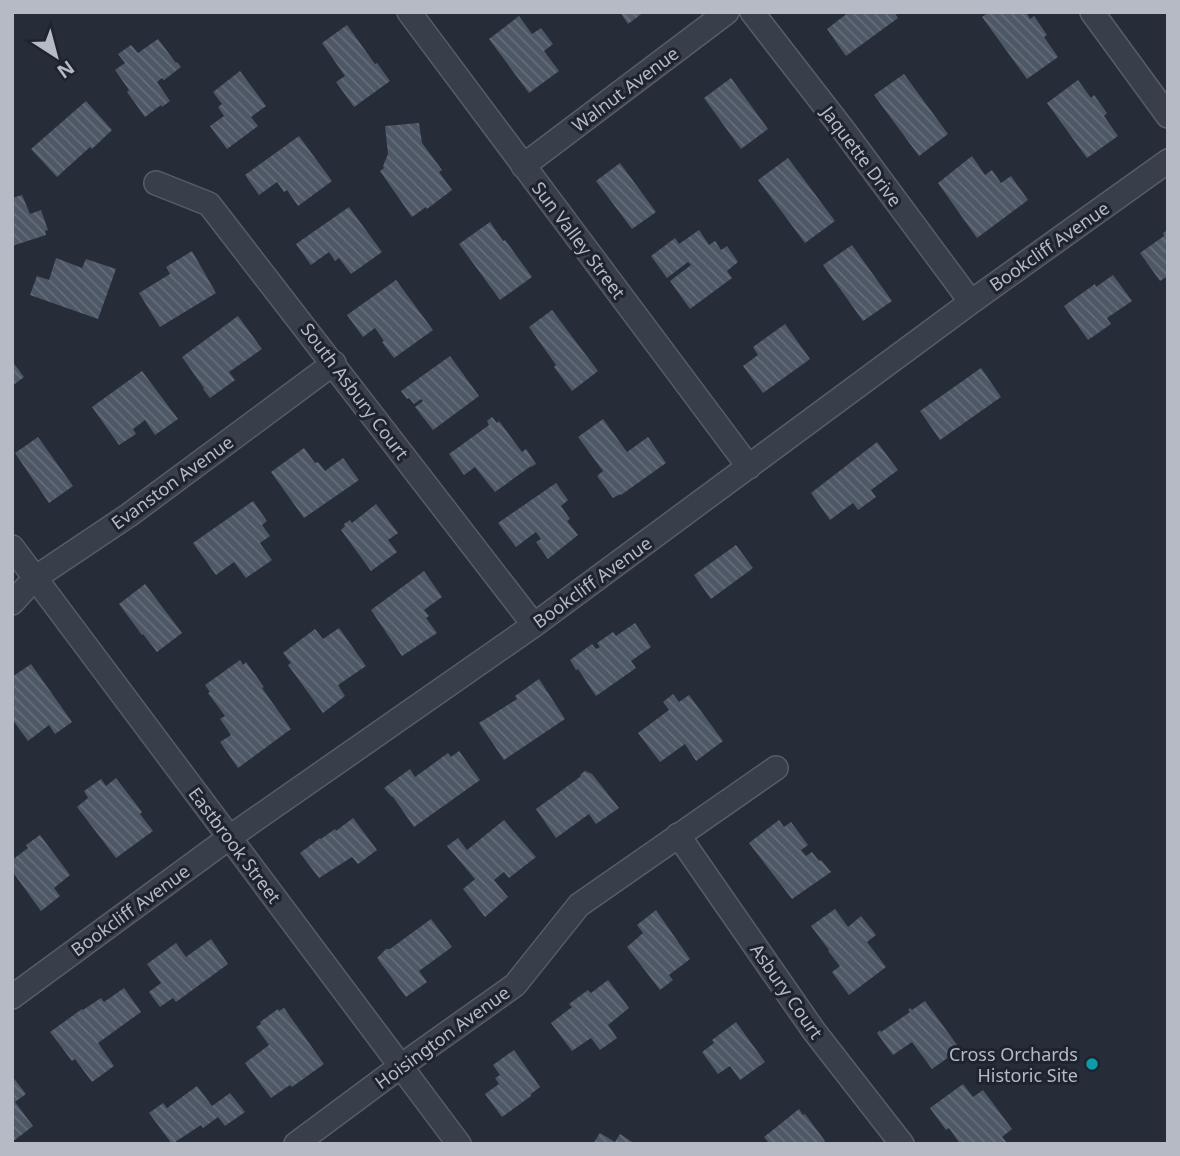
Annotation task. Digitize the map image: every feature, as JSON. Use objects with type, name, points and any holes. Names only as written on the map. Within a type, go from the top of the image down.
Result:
[{"type":"street","name":"Sun Valley Street","points":[[409,12],[749,467]]},
{"type":"street","name":"Walnut Avenue","points":[[523,166],[727,12]]},
{"type":"street","name":"Jaquette Drive","points":[[752,12],[971,302]]},
{"type":"street","points":[[1092,12],[1168,116]]},
{"type":"street","name":"Bookcliff Avenue","points":[[12,997],[230,837],[534,625],[971,302],[1168,161]]},
{"type":"street","name":"South Asbury Court","points":[[156,183],[209,204],[534,625]]},
{"type":"street","name":"Evanston Avenue","points":[[12,603],[35,578],[128,515],[334,363]]},
{"type":"street","name":"Eastbrook Street","points":[[12,547],[458,1144]]},
{"type":"street","name":"Hoisington Avenue","points":[[296,1144],[516,985],[579,905],[776,768]]},
{"type":"street","name":"Asbury Court","points":[[678,835],[814,1031],[902,1144]]},
{"type":"building","points":[[620,12],[644,12],[628,24]]},
{"type":"building","points":[[849,12],[894,12],[898,18],[846,56],[827,29]]},
{"type":"building","points":[[989,12],[1026,12],[1030,19],[1034,16],[1058,57],[1027,79],[982,17]]},
{"type":"building","points":[[519,16],[532,34],[541,28],[553,44],[544,51],[559,71],[529,93],[489,39]]},
{"type":"building","points":[[347,25],[390,81],[354,107],[336,82],[345,76],[322,43]]},
{"type":"building","points":[[158,39],[181,67],[157,82],[170,101],[145,117],[115,70],[125,63],[118,54],[131,45],[138,53]]},
{"type":"building","points":[[240,71],[266,106],[251,117],[258,126],[227,149],[210,126],[224,116],[218,107],[222,104],[213,92]]},
{"type":"building","points":[[904,74],[948,134],[919,156],[874,95]]},
{"type":"building","points":[[731,78],[768,129],[741,149],[704,98]]},
{"type":"building","points":[[1078,80],[1091,98],[1094,95],[1107,113],[1104,116],[1118,136],[1087,158],[1047,103]]},
{"type":"building","points":[[86,101],[112,130],[57,177],[31,149]]},
{"type":"building","points":[[419,123],[422,143],[442,170],[439,172],[452,190],[412,217],[380,171],[384,168],[388,154],[385,126]]},
{"type":"building","points":[[299,136],[332,181],[298,206],[287,190],[284,192],[277,182],[259,195],[245,175]]},
{"type":"building","points":[[972,156],[985,175],[992,170],[1001,183],[1011,176],[1028,200],[977,238],[938,183]]},
{"type":"building","points":[[788,158],[835,221],[805,243],[758,180]]},
{"type":"building","points":[[620,163],[656,212],[632,229],[596,181]]},
{"type":"building","points":[[22,195],[30,214],[41,210],[48,230],[45,231],[46,235],[12,246],[12,198]]},
{"type":"building","points":[[349,207],[382,252],[351,274],[339,258],[335,261],[329,252],[311,265],[296,244]]},
{"type":"building","points":[[490,222],[532,277],[500,300],[459,244]]},
{"type":"building","points":[[699,230],[709,245],[715,241],[721,250],[727,246],[738,262],[727,271],[732,278],[690,309],[670,281],[691,265],[688,262],[667,278],[651,256],[675,238],[679,244]]},
{"type":"building","points":[[1168,230],[1168,276],[1160,281],[1140,253]]},
{"type":"building","points":[[852,245],[892,301],[863,321],[823,265]]},
{"type":"building","points":[[192,251],[216,293],[160,327],[139,293],[170,274],[166,267]]},
{"type":"building","points":[[56,258],[82,268],[86,259],[116,269],[98,319],[30,295],[37,276],[49,280]]},
{"type":"building","points":[[1113,275],[1132,301],[1107,318],[1111,324],[1088,340],[1064,306]]},
{"type":"building","points":[[396,280],[433,330],[394,358],[375,328],[363,337],[347,315]]},
{"type":"building","points":[[552,310],[598,371],[572,391],[529,327]]},
{"type":"building","points":[[238,316],[262,349],[229,372],[235,380],[210,398],[182,357]]},
{"type":"building","points":[[785,324],[810,359],[763,393],[743,366],[758,355],[753,347]]},
{"type":"building","points":[[450,356],[479,396],[433,430],[415,407],[423,401],[421,399],[414,404],[401,391]]},
{"type":"building","points":[[12,361],[24,377],[12,386]]},
{"type":"building","points":[[981,368],[1001,397],[940,440],[920,411]]},
{"type":"building","points":[[142,371],[178,419],[155,435],[145,420],[133,429],[136,434],[119,445],[92,407]]},
{"type":"building","points":[[492,417],[497,423],[499,421],[522,452],[526,449],[536,464],[495,492],[475,467],[464,475],[449,454],[489,425],[487,421]]},
{"type":"building","points":[[603,419],[627,452],[648,437],[666,463],[613,498],[597,476],[603,471],[578,437]]},
{"type":"building","points":[[38,437],[73,486],[49,503],[15,453]]},
{"type":"building","points":[[877,442],[898,470],[871,490],[876,497],[858,510],[853,503],[830,520],[811,493]]},
{"type":"building","points":[[304,448],[325,471],[343,458],[359,480],[304,518],[271,472]]},
{"type":"building","points":[[556,483],[568,500],[561,506],[570,519],[567,521],[578,535],[548,559],[536,542],[541,539],[536,532],[516,547],[498,523]]},
{"type":"building","points":[[253,501],[267,521],[262,525],[270,536],[260,543],[272,560],[246,578],[234,562],[216,575],[193,543]]},
{"type":"building","points":[[376,504],[398,533],[388,540],[397,552],[371,571],[341,530],[344,524],[350,520],[352,523]]},
{"type":"building","points":[[736,545],[753,568],[711,599],[694,575]]},
{"type":"building","points":[[424,571],[442,597],[424,610],[429,616],[426,618],[437,633],[402,656],[371,610]]},
{"type":"building","points":[[145,584],[182,633],[157,652],[119,604]]},
{"type":"building","points":[[635,623],[651,647],[631,661],[636,668],[596,696],[570,660],[592,644],[596,649],[600,647],[597,643],[613,632],[616,636]]},
{"type":"building","points":[[339,628],[366,666],[338,685],[345,696],[323,713],[288,665],[291,663],[283,653],[315,629],[323,639]]},
{"type":"building","points":[[240,660],[243,665],[246,662],[291,729],[238,768],[220,742],[231,735],[220,719],[225,716],[205,685]]},
{"type":"building","points":[[31,664],[72,722],[55,734],[49,725],[28,741],[12,719],[12,677]]},
{"type":"building","points":[[539,679],[565,719],[504,760],[479,723],[517,699],[515,696]]},
{"type":"building","points":[[673,694],[679,702],[689,695],[723,741],[696,761],[685,744],[660,762],[638,733],[669,710],[663,702]]},
{"type":"building","points":[[459,751],[480,780],[414,827],[384,788],[410,769],[415,777],[448,753],[451,757]]},
{"type":"building","points":[[585,771],[592,774],[619,808],[596,824],[589,814],[556,838],[536,809]]},
{"type":"building","points":[[116,778],[153,831],[116,858],[77,807],[88,798],[84,791],[101,779],[106,786]]},
{"type":"building","points":[[353,818],[377,850],[358,864],[352,857],[319,878],[300,853]]},
{"type":"building","points":[[504,820],[536,857],[509,878],[504,872],[494,880],[508,897],[485,917],[463,889],[475,879],[447,846],[458,838],[467,850]]},
{"type":"building","points":[[779,820],[784,827],[791,822],[808,845],[801,850],[806,856],[812,852],[831,872],[792,899],[749,843]]},
{"type":"building","points":[[40,835],[70,875],[54,888],[60,896],[41,911],[12,871],[12,860]]},
{"type":"building","points":[[835,909],[848,927],[861,916],[876,935],[867,942],[886,967],[849,995],[832,972],[840,966],[811,926]]},
{"type":"building","points":[[656,910],[690,959],[669,975],[673,980],[660,990],[627,947],[643,933],[637,925]]},
{"type":"building","points":[[431,919],[452,947],[419,971],[427,982],[406,997],[377,958]]},
{"type":"building","points":[[211,939],[228,964],[176,1002],[173,998],[160,1007],[149,992],[161,983],[147,964],[176,943],[186,957]]},
{"type":"building","points":[[608,980],[629,1008],[608,1025],[617,1038],[600,1050],[591,1038],[572,1051],[551,1023],[572,1007],[569,1004],[588,990],[591,993]]},
{"type":"building","points":[[124,988],[141,1012],[98,1043],[114,1066],[92,1082],[50,1032],[82,1009],[101,998],[104,1002]]},
{"type":"building","points":[[925,1001],[960,1049],[932,1069],[912,1042],[893,1055],[877,1033],[910,1012],[910,1008],[912,1010]]},
{"type":"building","points":[[284,1008],[324,1064],[271,1098],[245,1063],[269,1045],[256,1027],[278,1009],[279,1011]]},
{"type":"building","points":[[736,1022],[765,1062],[740,1080],[730,1066],[718,1074],[702,1052],[714,1043],[712,1040]]},
{"type":"building","points":[[514,1050],[540,1087],[502,1117],[485,1094],[499,1084],[495,1078],[500,1075],[493,1065]]},
{"type":"building","points":[[12,1076],[26,1094],[15,1102],[33,1126],[12,1142]]},
{"type":"building","points":[[963,1084],[973,1097],[983,1090],[1012,1129],[1002,1137],[1008,1144],[960,1144],[949,1128],[946,1130],[930,1108]]},
{"type":"building","points":[[197,1086],[212,1106],[230,1093],[245,1112],[225,1126],[218,1117],[172,1144],[149,1113],[163,1103],[167,1108]]},
{"type":"building","points":[[799,1109],[825,1141],[824,1144],[770,1144],[764,1137]]},
{"type":"building","points":[[600,1133],[615,1142],[620,1134],[635,1144],[593,1144]]},
{"type":"place","name":"Cross Orchards Historic Site","points":[[1092,1064]]}]
